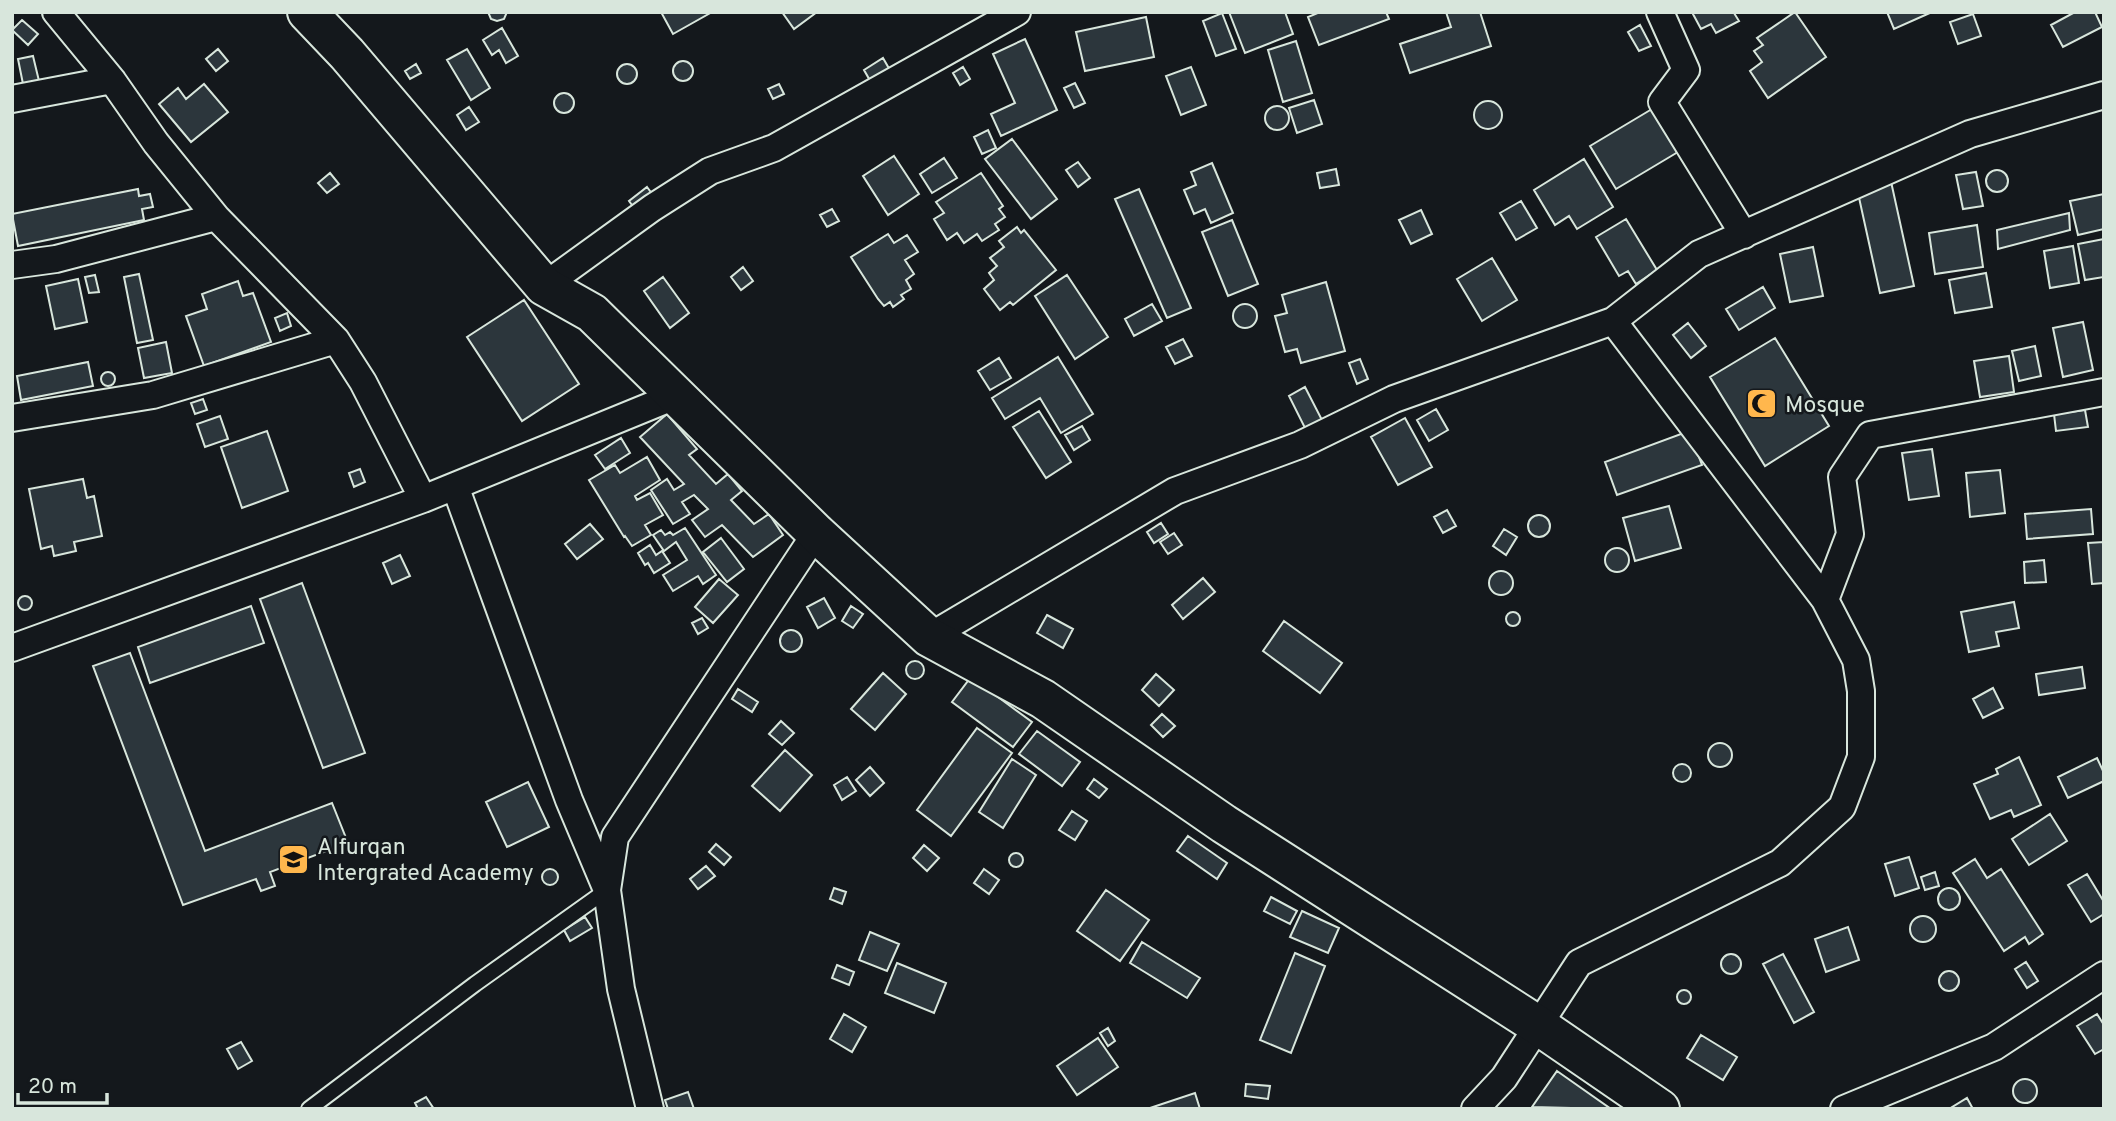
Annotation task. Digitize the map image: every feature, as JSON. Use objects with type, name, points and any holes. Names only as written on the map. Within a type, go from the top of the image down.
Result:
[{"type":"street","points":[[56,12],[112,80],[156,143],[216,217],[336,340],[363,382],[423,499]]},
{"type":"street","points":[[307,12],[347,54],[544,286],[592,313],[816,533],[929,636],[1043,699],[1224,824],[1539,1026],[1660,1109]]},
{"type":"street","points":[[544,286],[652,208],[710,171],[774,148],[1017,12]]},
{"type":"street","points":[[1660,12],[1686,70],[1662,102],[1744,235]]},
{"type":"street","points":[[12,99],[112,80]]},
{"type":"street","points":[[929,636],[1175,491],[1300,445],[1394,399],[1614,321],[1699,254],[1970,134],[2104,95]]},
{"type":"street","points":[[12,265],[56,259],[216,217]]},
{"type":"street","points":[[1475,1109],[1504,1078],[1579,963],[1780,863],[1842,807],[1861,757],[1861,691],[1856,660],[1825,600],[1614,321]]},
{"type":"street","points":[[12,418],[153,395],[336,340]]},
{"type":"street","points":[[1825,600],[1850,534],[1842,477],[1870,435],[2104,392]]},
{"type":"street","points":[[12,648],[423,499],[675,396]]},
{"type":"street","points":[[455,486],[569,800],[607,890],[621,989],[650,1109]]},
{"type":"street","points":[[607,890],[615,837],[816,533]]},
{"type":"street","points":[[1844,1109],[1994,1047],[2104,975]]},
{"type":"lane","points":[[309,1109],[475,984],[607,890]]},
{"type":"building","points":[[488,12],[507,12],[504,19],[497,21],[491,19]]},
{"type":"building","points":[[661,12],[712,12],[673,34]]},
{"type":"building","points":[[782,12],[817,12],[794,29]]},
{"type":"building","points":[[1229,12],[1285,12],[1293,34],[1245,53]]},
{"type":"building","points":[[1320,12],[1386,12],[1389,19],[1319,45],[1308,17]]},
{"type":"building","points":[[1446,12],[1480,12],[1491,46],[1410,73],[1400,44],[1451,27]]},
{"type":"building","points":[[1736,12],[1734,13],[1739,21],[1716,33],[1711,24],[1701,29],[1693,14]]},
{"type":"building","points":[[1795,12],[1826,57],[1768,98],[1750,71],[1762,62],[1754,51],[1763,45],[1757,38]]},
{"type":"building","points":[[1887,12],[1932,12],[1894,29]]},
{"type":"building","points":[[2075,12],[2095,12],[2102,27],[2063,47],[2051,25]]},
{"type":"building","points":[[1222,13],[1236,49],[1216,56],[1203,21]]},
{"type":"building","points":[[1973,14],[1981,36],[1958,44],[1950,22]]},
{"type":"building","points":[[1146,17],[1154,57],[1085,71],[1076,32]]},
{"type":"building","points":[[22,20],[38,34],[28,45],[12,30]]},
{"type":"building","points":[[1640,25],[1651,46],[1639,51],[1628,32]]},
{"type":"building","points":[[502,28],[518,56],[506,63],[499,50],[492,55],[483,40]]},
{"type":"building","points":[[1025,39],[1057,110],[1001,136],[991,114],[1015,103],[993,54]]},
{"type":"building","points":[[1296,41],[1312,93],[1283,102],[1268,50]]},
{"type":"building","points":[[218,49],[228,61],[216,71],[206,59]]},
{"type":"building","points":[[467,49],[490,88],[471,100],[447,60]]},
{"type":"building","points":[[33,56],[39,81],[23,84],[18,59]]},
{"type":"building","points":[[883,58],[891,72],[872,84],[864,70]]},
{"type":"building","points":[[683,61],[690,64],[693,71],[690,78],[683,81],[676,78],[673,71],[676,64]]},
{"type":"building","points":[[416,64],[421,73],[410,79],[405,71]]},
{"type":"building","points":[[627,64],[634,67],[637,74],[634,81],[627,84],[620,81],[617,74],[620,67]]},
{"type":"building","points":[[963,67],[970,79],[960,85],[953,73]]},
{"type":"building","points":[[1191,67],[1206,105],[1181,115],[1166,76]]},
{"type":"building","points":[[1075,83],[1085,103],[1074,108],[1064,88]]},
{"type":"building","points":[[204,84],[228,112],[191,142],[159,104],[178,88],[186,99]]},
{"type":"building","points":[[779,84],[784,94],[773,99],[768,89]]},
{"type":"building","points":[[564,93],[571,96],[574,103],[571,110],[564,113],[557,110],[554,103],[557,96]]},
{"type":"building","points":[[1314,100],[1322,124],[1297,133],[1289,108]]},
{"type":"building","points":[[1488,101],[1498,105],[1502,115],[1498,125],[1488,129],[1478,125],[1474,115],[1478,105]]},
{"type":"building","points":[[1662,103],[1688,146],[1616,189],[1590,146]]},
{"type":"building","points":[[1277,106],[1288,113],[1289,118],[1282,129],[1277,130],[1266,123],[1265,118],[1272,107]]},
{"type":"building","points":[[469,107],[479,122],[466,130],[457,115]]},
{"type":"building","points":[[988,130],[996,148],[982,154],[974,137]]},
{"type":"building","points":[[1012,139],[1057,199],[1031,219],[985,159]]},
{"type":"building","points":[[894,156],[919,194],[888,215],[863,176]]},
{"type":"building","points":[[944,158],[957,178],[932,193],[920,174]]},
{"type":"building","points":[[1584,159],[1613,207],[1577,229],[1569,216],[1555,225],[1534,190]]},
{"type":"building","points":[[1078,162],[1090,178],[1078,187],[1066,170]]},
{"type":"building","points":[[1212,163],[1233,213],[1211,223],[1205,209],[1194,214],[1184,190],[1196,185],[1191,172]]},
{"type":"building","points":[[1336,169],[1339,185],[1320,188],[1317,173]]},
{"type":"building","points":[[1997,170],[2005,173],[2008,181],[2005,189],[1997,192],[1989,189],[1986,181],[1989,173]]},
{"type":"building","points":[[1976,172],[1983,206],[1963,209],[1956,175]]},
{"type":"building","points":[[330,173],[339,184],[327,193],[318,183]]},
{"type":"building","points":[[981,173],[1003,206],[999,209],[1005,217],[995,224],[999,230],[982,241],[977,234],[964,243],[957,233],[947,240],[934,219],[944,213],[936,202]]},
{"type":"building","points":[[1890,177],[1914,286],[1880,293],[1856,184]]},
{"type":"building","points":[[647,187],[659,203],[640,216],[629,201]]},
{"type":"building","points":[[138,189],[139,196],[150,194],[153,207],[142,209],[144,220],[18,246],[12,214]]},
{"type":"building","points":[[1139,189],[1191,308],[1167,318],[1115,199]]},
{"type":"building","points":[[2104,194],[2104,229],[2078,235],[2070,201]]},
{"type":"building","points":[[1521,201],[1537,228],[1516,240],[1500,213]]},
{"type":"building","points":[[832,209],[839,221],[827,227],[820,215]]},
{"type":"building","points":[[1421,210],[1432,234],[1411,244],[1399,220]]},
{"type":"building","points":[[2069,213],[2070,230],[1998,249],[1997,230]]},
{"type":"building","points":[[1626,219],[1657,270],[1636,284],[1628,271],[1619,276],[1596,237]]},
{"type":"building","points":[[1232,220],[1258,284],[1228,296],[1202,232]]},
{"type":"building","points":[[1977,225],[1983,267],[1935,274],[1929,233]]},
{"type":"building","points":[[1017,227],[1021,233],[1024,230],[1056,270],[1013,305],[1010,302],[1000,310],[984,289],[994,280],[989,273],[997,266],[990,258],[1004,247],[999,241]]},
{"type":"building","points":[[888,234],[894,243],[907,235],[918,252],[905,260],[914,274],[906,280],[911,289],[901,295],[904,299],[893,307],[890,302],[884,306],[878,299],[851,257]]},
{"type":"building","points":[[2104,239],[2104,277],[2085,280],[2078,244]]},
{"type":"building","points":[[2073,246],[2079,283],[2050,288],[2044,251]]},
{"type":"building","points":[[1813,247],[1823,296],[1790,302],[1780,254]]},
{"type":"building","points":[[1492,258],[1517,300],[1482,321],[1457,279]]},
{"type":"building","points":[[743,267],[753,281],[741,290],[731,277]]},
{"type":"building","points":[[1986,273],[1992,307],[1955,313],[1949,280]]},
{"type":"building","points":[[139,274],[153,340],[137,343],[124,277]]},
{"type":"building","points":[[95,275],[99,292],[89,293],[85,277]]},
{"type":"building","points":[[1067,275],[1108,337],[1075,359],[1035,296]]},
{"type":"building","points":[[663,277],[689,313],[670,328],[644,291]]},
{"type":"building","points":[[78,279],[87,322],[55,329],[46,286]]},
{"type":"building","points":[[238,281],[243,296],[253,293],[271,342],[204,366],[186,316],[207,309],[202,294]]},
{"type":"building","points":[[1326,282],[1345,351],[1301,363],[1297,349],[1285,352],[1275,316],[1287,313],[1282,295]]},
{"type":"building","points":[[1763,287],[1775,308],[1739,330],[1726,309]]},
{"type":"building","points":[[524,300],[579,384],[522,421],[467,337]]},
{"type":"building","points":[[1152,304],[1162,321],[1134,336],[1125,319]]},
{"type":"building","points":[[1245,304],[1253,308],[1257,316],[1253,324],[1245,328],[1237,324],[1233,316],[1237,308]]},
{"type":"building","points":[[287,313],[291,326],[280,331],[275,318]]},
{"type":"building","points":[[2083,322],[2093,370],[2063,377],[2053,328]]},
{"type":"building","points":[[1688,323],[1706,346],[1691,358],[1673,335]]},
{"type":"building","points":[[1775,338],[1829,426],[1765,466],[1710,377]]},
{"type":"building","points":[[1183,339],[1192,356],[1175,364],[1166,347]]},
{"type":"building","points":[[166,342],[172,373],[144,378],[138,348]]},
{"type":"building","points":[[2035,346],[2041,376],[2019,381],[2012,351]]},
{"type":"building","points":[[2009,356],[2014,392],[1980,397],[1974,361]]},
{"type":"building","points":[[1058,357],[1093,414],[1061,433],[1040,398],[1005,419],[992,398]]},
{"type":"building","points":[[999,358],[1011,378],[990,390],[978,371]]},
{"type":"building","points":[[1360,359],[1368,379],[1357,384],[1349,363]]},
{"type":"building","points":[[88,362],[93,386],[21,400],[17,376]]},
{"type":"building","points":[[108,372],[113,374],[113,384],[108,386],[103,384],[101,379],[103,374]]},
{"type":"building","points":[[1305,387],[1323,422],[1306,430],[1289,396]]},
{"type":"building","points":[[203,399],[207,410],[195,414],[191,403]]},
{"type":"building","points":[[1436,409],[1448,430],[1429,441],[1417,420]]},
{"type":"building","points":[[2085,410],[2088,427],[2056,431],[2054,414]]},
{"type":"building","points":[[1039,411],[1071,462],[1046,478],[1013,427]]},
{"type":"building","points":[[667,414],[697,449],[689,455],[716,484],[728,474],[742,491],[731,500],[754,524],[769,514],[783,535],[753,557],[722,525],[705,537],[692,520],[708,509],[694,495],[682,502],[690,514],[673,524],[651,490],[667,479],[674,490],[684,484],[640,437]]},
{"type":"building","points":[[220,416],[228,439],[205,447],[197,424]]},
{"type":"building","points":[[1405,418],[1432,467],[1398,485],[1371,437]]},
{"type":"building","points":[[1082,426],[1090,440],[1074,450],[1065,435]]},
{"type":"building","points":[[267,431],[288,491],[242,508],[221,447]]},
{"type":"building","points":[[1689,431],[1702,465],[1617,495],[1605,462]]},
{"type":"building","points":[[621,438],[630,453],[605,469],[595,455]]},
{"type":"building","points":[[1932,449],[1939,496],[1909,500],[1902,453]]},
{"type":"building","points":[[647,457],[660,480],[635,496],[637,500],[650,493],[663,515],[645,525],[651,535],[632,546],[589,480],[615,465],[620,473]]},
{"type":"building","points":[[360,469],[365,482],[354,487],[349,473]]},
{"type":"building","points":[[2000,470],[2005,513],[1970,517],[1966,473]]},
{"type":"building","points":[[83,479],[87,498],[94,496],[102,536],[74,542],[76,551],[54,556],[52,546],[41,549],[29,489]]},
{"type":"building","points":[[1669,506],[1681,548],[1635,561],[1623,518]]},
{"type":"building","points":[[2091,509],[2093,534],[2027,539],[2025,514]]},
{"type":"building","points":[[1447,510],[1456,526],[1443,533],[1434,517]]},
{"type":"building","points":[[1539,515],[1547,518],[1550,526],[1547,534],[1539,537],[1531,534],[1528,526],[1531,518]]},
{"type":"building","points":[[1161,523],[1168,534],[1154,543],[1147,532]]},
{"type":"building","points":[[590,524],[603,539],[577,559],[565,544]]},
{"type":"building","points":[[685,528],[716,575],[703,584],[698,576],[673,591],[663,575],[687,560],[676,542],[664,551],[653,535],[661,530],[665,535],[670,532],[673,535]]},
{"type":"building","points":[[1504,529],[1517,537],[1506,555],[1493,546]]},
{"type":"building","points":[[1174,533],[1182,545],[1168,554],[1160,542]]},
{"type":"building","points":[[721,538],[744,569],[727,582],[703,552]]},
{"type":"building","points":[[2104,542],[2104,583],[2092,584],[2088,543]]},
{"type":"building","points":[[650,545],[656,555],[662,551],[670,563],[654,573],[638,553]]},
{"type":"building","points":[[1617,548],[1626,551],[1629,560],[1626,569],[1617,572],[1608,569],[1605,560],[1608,551]]},
{"type":"building","points":[[400,555],[410,576],[392,584],[383,563]]},
{"type":"building","points":[[2044,560],[2046,582],[2025,583],[2024,562]]},
{"type":"building","points":[[1501,571],[1512,578],[1513,583],[1506,594],[1501,595],[1490,588],[1489,583],[1496,572]]},
{"type":"building","points":[[1203,578],[1215,592],[1183,619],[1172,605]]},
{"type":"building","points":[[719,579],[738,595],[713,623],[695,607]]},
{"type":"building","points":[[302,583],[365,753],[323,768],[260,599]]},
{"type":"building","points":[[25,596],[30,598],[30,608],[25,610],[20,608],[18,603],[20,598]]},
{"type":"building","points":[[824,598],[835,618],[818,628],[807,607]]},
{"type":"building","points":[[2014,602],[2019,628],[1996,632],[1999,646],[1969,652],[1961,612]]},
{"type":"building","points":[[251,606],[264,643],[150,683],[138,647]]},
{"type":"building","points":[[851,606],[863,614],[853,628],[842,621]]},
{"type":"building","points":[[1513,612],[1518,614],[1518,624],[1513,626],[1508,624],[1506,619],[1508,614]]},
{"type":"building","points":[[1047,615],[1073,629],[1063,648],[1037,633]]},
{"type":"building","points":[[702,618],[708,628],[698,634],[692,623]]},
{"type":"building","points":[[1284,621],[1342,663],[1320,693],[1263,651]]},
{"type":"building","points":[[791,630],[799,633],[802,641],[799,649],[791,652],[783,649],[780,641],[783,633]]},
{"type":"building","points":[[130,653],[205,851],[332,803],[348,843],[270,872],[275,886],[261,891],[256,879],[183,905],[93,666]]},
{"type":"building","points":[[915,661],[921,664],[924,670],[921,676],[915,679],[909,676],[906,670],[909,664]]},
{"type":"building","points":[[2082,667],[2085,688],[2039,695],[2036,674]]},
{"type":"building","points":[[883,673],[906,694],[875,730],[851,709]]},
{"type":"building","points":[[1156,674],[1174,690],[1159,706],[1142,690]]},
{"type":"building","points":[[971,677],[1032,722],[1013,747],[952,702]]},
{"type":"building","points":[[1993,688],[2003,708],[1983,718],[1973,699]]},
{"type":"building","points":[[738,689],[758,702],[752,712],[732,699]]},
{"type":"building","points":[[1162,714],[1175,726],[1163,737],[1151,725]]},
{"type":"building","points":[[781,721],[794,733],[782,745],[769,734]]},
{"type":"building","points":[[977,728],[1012,753],[951,836],[917,810]]},
{"type":"building","points":[[1037,731],[1080,762],[1062,786],[1019,754]]},
{"type":"building","points":[[1720,743],[1729,746],[1732,755],[1729,764],[1720,767],[1711,764],[1708,755],[1711,746]]},
{"type":"building","points":[[785,750],[812,775],[780,811],[752,786]]},
{"type":"building","points":[[2019,757],[2041,805],[2014,817],[2011,810],[1990,819],[1974,784],[1998,774],[1996,769]]},
{"type":"building","points":[[2097,758],[2104,773],[2104,781],[2068,798],[2058,777]]},
{"type":"building","points":[[1012,759],[1036,775],[1003,828],[979,812]]},
{"type":"building","points":[[1678,764],[1686,764],[1691,773],[1689,780],[1678,782],[1673,777],[1673,769]]},
{"type":"building","points":[[870,767],[884,783],[870,796],[856,780]]},
{"type":"building","points":[[847,777],[856,791],[842,800],[834,785]]},
{"type":"building","points":[[1094,779],[1107,789],[1099,798],[1087,789]]},
{"type":"building","points":[[528,782],[549,827],[507,847],[486,802]]},
{"type":"building","points":[[1072,811],[1087,821],[1075,840],[1059,830]]},
{"type":"building","points":[[2050,814],[2067,841],[2029,865],[2012,839]]},
{"type":"building","points":[[1188,836],[1227,863],[1217,879],[1177,851]]},
{"type":"building","points":[[716,844],[731,857],[724,865],[709,852]]},
{"type":"building","points":[[924,845],[939,858],[927,871],[913,858]]},
{"type":"building","points":[[1013,853],[1019,853],[1023,860],[1019,867],[1013,867],[1009,863],[1009,857]]},
{"type":"building","points":[[1909,857],[1919,888],[1895,896],[1885,864]]},
{"type":"building","points":[[1975,859],[1987,878],[2001,869],[2043,934],[2029,944],[2025,937],[2004,951],[1953,873]]},
{"type":"building","points":[[706,866],[715,876],[698,889],[690,879]]},
{"type":"building","points":[[547,869],[553,869],[558,877],[556,883],[547,885],[542,880],[542,874]]},
{"type":"building","points":[[984,869],[999,880],[989,894],[974,883]]},
{"type":"building","points":[[1935,872],[1939,886],[1925,890],[1921,877]]},
{"type":"building","points":[[2087,874],[2104,902],[2104,914],[2091,922],[2068,885]]},
{"type":"building","points":[[834,888],[846,892],[842,904],[830,899]]},
{"type":"building","points":[[1949,888],[1957,891],[1960,899],[1957,907],[1949,910],[1941,907],[1938,899],[1941,891]]},
{"type":"building","points":[[1106,890],[1149,920],[1120,961],[1077,931]]},
{"type":"building","points":[[1271,897],[1297,911],[1290,924],[1264,911]]},
{"type":"building","points":[[1302,911],[1339,928],[1328,953],[1290,937]]},
{"type":"building","points":[[1923,916],[1932,920],[1936,929],[1932,938],[1923,942],[1914,938],[1910,929],[1914,920]]},
{"type":"building","points":[[585,917],[592,928],[570,941],[564,930]]},
{"type":"building","points":[[1848,927],[1859,960],[1826,972],[1815,939]]},
{"type":"building","points":[[870,932],[899,944],[887,971],[859,960]]},
{"type":"building","points":[[1142,942],[1200,978],[1187,998],[1130,963]]},
{"type":"building","points":[[1295,953],[1325,966],[1291,1053],[1260,1040]]},
{"type":"building","points":[[1731,954],[1738,957],[1741,964],[1738,971],[1731,974],[1724,971],[1721,964],[1724,957]]},
{"type":"building","points":[[1783,954],[1814,1012],[1794,1023],[1763,964]]},
{"type":"building","points":[[2026,962],[2038,981],[2027,988],[2015,969]]},
{"type":"building","points":[[897,963],[946,983],[934,1013],[885,993]]},
{"type":"building","points":[[837,965],[854,972],[849,985],[832,978]]},
{"type":"building","points":[[1949,971],[1956,974],[1959,981],[1956,988],[1949,991],[1942,988],[1939,981],[1942,974]]},
{"type":"building","points":[[1681,990],[1687,990],[1691,997],[1687,1004],[1681,1004],[1677,1000],[1677,994]]},
{"type":"building","points":[[844,1014],[866,1027],[852,1052],[830,1039]]},
{"type":"building","points":[[2097,1014],[2104,1025],[2104,1049],[2095,1054],[2077,1026]]},
{"type":"building","points":[[1108,1028],[1115,1041],[1108,1046],[1100,1033]]},
{"type":"building","points":[[1701,1035],[1737,1057],[1723,1080],[1687,1058]]},
{"type":"building","points":[[1098,1038],[1118,1067],[1077,1095],[1057,1066]]},
{"type":"building","points":[[241,1042],[252,1061],[238,1069],[227,1049]]},
{"type":"building","points":[[1557,1071],[1611,1109],[1532,1107]]},
{"type":"building","points":[[2025,1079],[2036,1086],[2037,1091],[2030,1102],[2025,1103],[2014,1096],[2013,1091],[2020,1080]]},
{"type":"building","points":[[1246,1084],[1270,1086],[1268,1099],[1245,1096]]},
{"type":"building","points":[[688,1092],[694,1109],[668,1109],[665,1100]]},
{"type":"building","points":[[1195,1093],[1200,1109],[1147,1109]]},
{"type":"building","points":[[426,1097],[434,1109],[418,1109],[415,1103]]},
{"type":"building","points":[[1967,1098],[1973,1109],[1949,1109]]},
{"type":"place","name":"Mosque","points":[[1762,404]]},
{"type":"place","name":"Alfurqan Intergrated Academy","points":[[294,859]]}]
